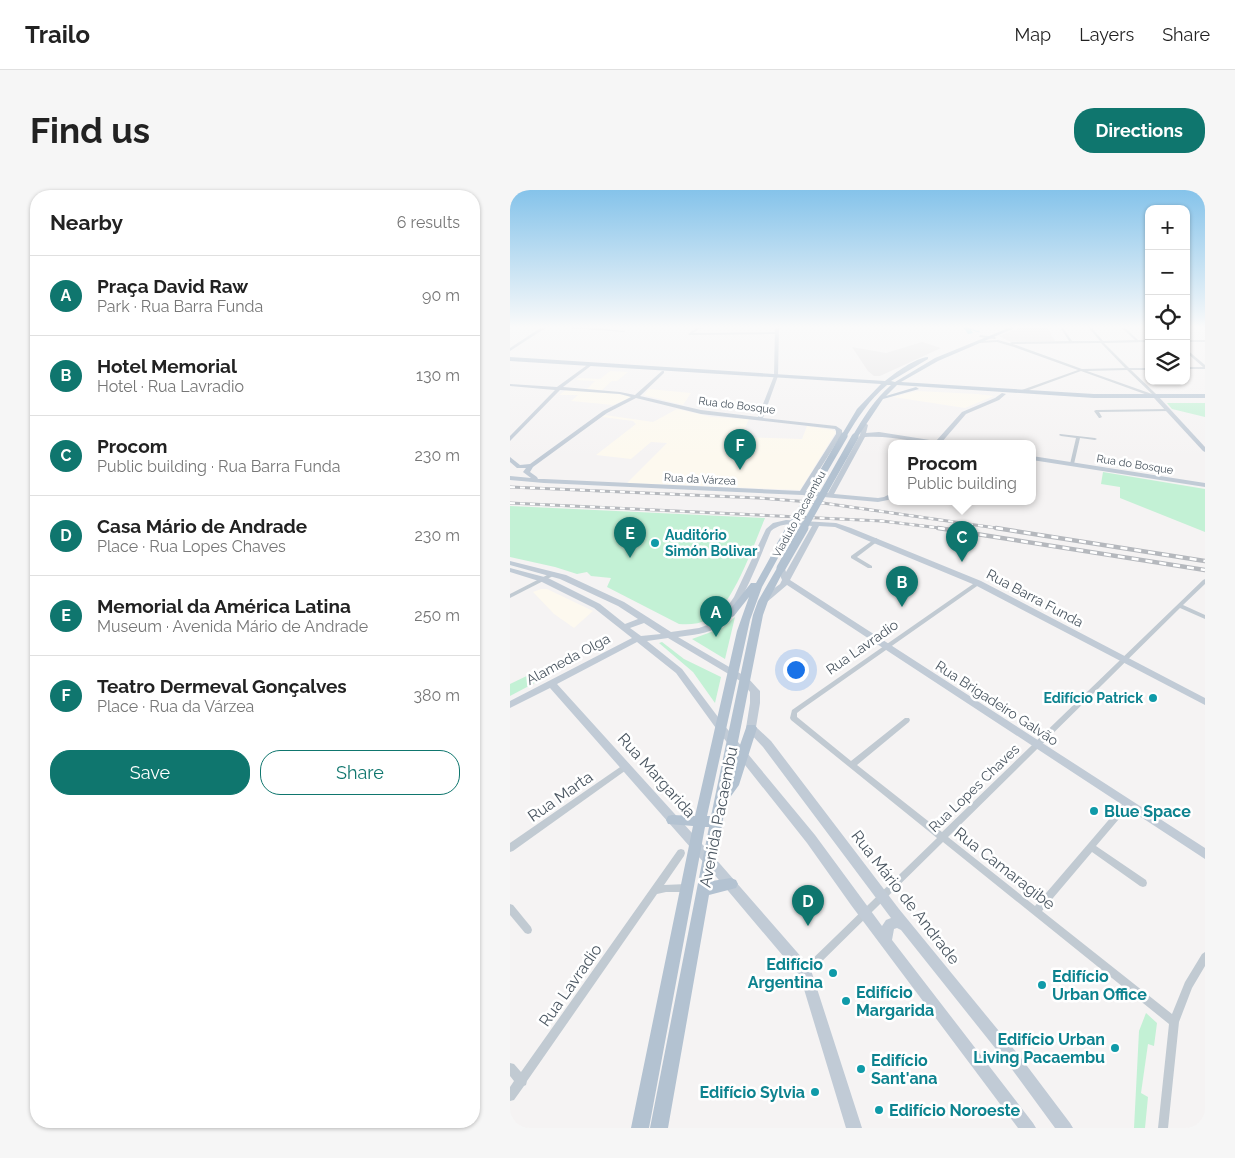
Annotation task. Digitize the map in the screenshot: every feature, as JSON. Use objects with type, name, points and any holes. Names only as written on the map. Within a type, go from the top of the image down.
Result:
[{"type":"main road","points":[[647,371],[866,382],[1004,394],[1108,400],[1205,398]]},
{"type":"main road","points":[[663,371],[852,384],[882,384]]},
{"type":"main road","points":[[866,382],[886,378],[903,371]]},
{"type":"main road","name":"Viaduto Pacaembu","points":[[763,600],[855,437],[864,429],[878,400],[894,385],[917,371]]},
{"type":"main road","name":"Viaduto Pacaembu","points":[[760,580],[841,435],[882,384],[899,373]]},
{"type":"main road","points":[[907,377],[910,382],[920,387]]},
{"type":"main road","points":[[852,384],[868,388],[871,396]]},
{"type":"main road","points":[[878,400],[894,393],[920,387],[1158,399]]},
{"type":"main road","points":[[724,618],[731,614],[756,582],[760,580]]},
{"type":"main road","name":"Avenida Pacaembu","points":[[640,1128],[695,844],[746,615],[760,580]]},
{"type":"main road","name":"Avenida Pacaembu","points":[[659,1128],[716,822],[763,600]]},
{"type":"main road","points":[[720,803],[733,785],[751,728]]},
{"type":"main road","points":[[672,820],[716,822]]},
{"type":"main road","points":[[703,890],[731,884]]},
{"type":"street","points":[[510,439],[559,388],[582,371]]},
{"type":"street","points":[[760,418],[776,378],[776,371]]},
{"type":"street","points":[[1020,392],[1078,371]]},
{"type":"street","points":[[1082,371],[1158,399]]},
{"type":"street","points":[[1130,371],[1205,450]]},
{"type":"street","points":[[544,481],[526,474],[526,471],[605,412],[637,396],[662,372]]},
{"type":"street","name":"Rua do Bosque","points":[[510,385],[620,393],[701,412],[834,427],[840,430],[841,435]]},
{"type":"street","points":[[1131,388],[1142,395],[1134,397]]},
{"type":"street","points":[[940,440],[964,413],[997,399],[1004,394]]},
{"type":"street","points":[[1144,410],[1150,417]]},
{"type":"street","points":[[1100,417],[1096,411],[1169,410]]},
{"type":"street","points":[[1120,411],[1125,417]]},
{"type":"street","points":[[830,496],[864,429],[907,440]]},
{"type":"street","points":[[802,494],[841,435]]},
{"type":"street","points":[[1061,435],[1094,439]]},
{"type":"street","points":[[1072,464],[1078,437]]},
{"type":"street","name":"Rua do Bosque","points":[[1036,459],[1205,485]]},
{"type":"street","points":[[512,462],[521,468],[531,466]]},
{"type":"street","points":[[510,476],[514,472],[512,462]]},
{"type":"street","name":"Rua da Várzea","points":[[510,476],[544,481],[802,494],[881,500],[888,497]]},
{"type":"street","points":[[811,479],[838,483]]},
{"type":"street","name":"Rua Barra Funda","points":[[639,638],[708,628],[724,618],[738,597],[770,528],[782,522],[839,525],[978,583],[1205,702]]},
{"type":"street","points":[[763,600],[780,588],[786,581],[817,524]]},
{"type":"street","points":[[870,567],[853,557],[876,540]]},
{"type":"street","points":[[510,563],[554,574],[621,604],[745,680],[755,691],[751,728]]},
{"type":"street","points":[[781,568],[786,581]]},
{"type":"street","points":[[510,571],[520,572],[545,580],[597,606],[683,675],[721,728],[744,754],[866,912],[1028,1128]]},
{"type":"street","points":[[510,596],[554,574]]},
{"type":"street","name":"Rua Brigadeiro Galvão","points":[[786,581],[1205,854]]},
{"type":"street","name":"Rua Lopes Chaves","points":[[805,972],[1205,581]]},
{"type":"street","name":"Rua Lavradio","points":[[795,720],[794,712],[800,707],[978,583]]},
{"type":"street","points":[[1180,606],[1205,617]]},
{"type":"street","points":[[626,628],[644,618]]},
{"type":"street","name":"Alameda Olga","points":[[510,705],[639,638]]},
{"type":"street","name":"Rua Margarida","points":[[551,683],[731,884],[805,972],[854,1128]]},
{"type":"street","name":"Rua Camaragibe","points":[[795,720],[1174,1022]]},
{"type":"street","points":[[851,765],[906,720]]},
{"type":"street","name":"Rua Mário de Andrade","points":[[751,728],[767,744],[904,925],[1016,1063],[1065,1128]]},
{"type":"street","name":"Rua Marta","points":[[510,848],[626,766]]},
{"type":"street","points":[[1037,911],[1127,804]]},
{"type":"street","points":[[1091,847],[1143,883]]},
{"type":"street","name":"Rua Lavradio","points":[[510,1096],[681,853]]},
{"type":"street","points":[[654,891],[666,888],[687,888]]},
{"type":"street","points":[[510,908],[528,930]]},
{"type":"street","points":[[886,940],[887,929],[890,924],[895,922],[904,925]]},
{"type":"street","points":[[1163,1128],[1174,1022],[1188,985],[1205,957]]},
{"type":"street","points":[[510,1068],[522,1080]]},
{"type":"shaded area","points":[[610,371],[628,372],[617,381],[612,381],[602,390],[587,389],[595,381],[576,380],[579,378],[600,379]]},
{"type":"shaded area","points":[[868,371],[891,371],[880,376],[874,376]]},
{"type":"shaded area","points":[[649,389],[691,393],[683,405],[644,395]]},
{"type":"shaded area","points":[[566,390],[618,394],[632,397],[613,405],[571,401],[578,395],[559,395]]},
{"type":"shaded area","points":[[917,391],[994,396],[965,408],[893,397]]},
{"type":"shaded area","points":[[677,409],[712,417],[749,419],[741,437],[802,439],[807,426],[836,432],[800,490],[627,483],[667,443],[651,442],[631,459],[596,455],[636,424],[633,421],[602,417],[605,415],[653,422]]},
{"type":"shaded area","points":[[547,589],[593,611],[574,628],[554,614],[533,592]]},
{"type":"green space","points":[[1167,403],[1205,403],[1205,417],[1172,409]]},
{"type":"green space","points":[[1103,472],[1205,489],[1205,532],[1120,498],[1120,487],[1101,484]]},
{"type":"green space","points":[[510,506],[765,518],[742,573],[718,612],[709,619],[698,623],[679,624],[607,587],[611,578],[591,576],[587,572],[577,574],[510,557]]},
{"type":"green space","points":[[735,617],[725,659],[692,639],[722,628]]},
{"type":"green space","points":[[662,642],[684,659],[721,677],[715,703],[693,672],[659,643]]},
{"type":"green space","points":[[535,672],[542,679],[510,696],[510,684]]},
{"type":"green space","points":[[1146,1013],[1157,1023],[1154,1046],[1148,1044],[1141,1093],[1148,1097],[1145,1128],[1134,1128],[1139,1031]]},
{"type":"railway","points":[[510,487],[759,498],[823,503],[1003,529]]},
{"type":"railway","points":[[510,503],[882,521],[948,529]]},
{"type":"railway","points":[[938,528],[1205,570]]},
{"type":"railway","points":[[996,528],[1205,561]]},
{"type":"place","name":"Teatro Dermeval Gonçalves","points":[[740,470]]},
{"type":"place","name":"Auditório Simón Bolivar","points":[[655,543]]},
{"type":"place","name":"Memorial da América Latina","points":[[630,558]]},
{"type":"place","name":"Procom","points":[[962,562]]},
{"type":"place","name":"Hotel Memorial","points":[[902,607]]},
{"type":"place","name":"Praça David Raw","points":[[716,637]]},
{"type":"place","name":"Edifício Patrick","points":[[1153,698]]},
{"type":"place","name":"Blue Space","points":[[1094,811]]},
{"type":"place","name":"Casa Mário de Andrade","points":[[808,926]]},
{"type":"place","name":"Edifício Argentina","points":[[833,973]]},
{"type":"place","name":"Edifício Urban Office","points":[[1042,985]]},
{"type":"place","name":"Edifício Margarida","points":[[846,1001]]},
{"type":"place","name":"Edifício Urban Living Pacaembu","points":[[1115,1048]]},
{"type":"place","name":"Edifício Sant'ana","points":[[861,1069]]},
{"type":"place","name":"Edifício Sylvia","points":[[815,1092]]},
{"type":"place","name":"Edifício Noroeste","points":[[879,1110]]}]
